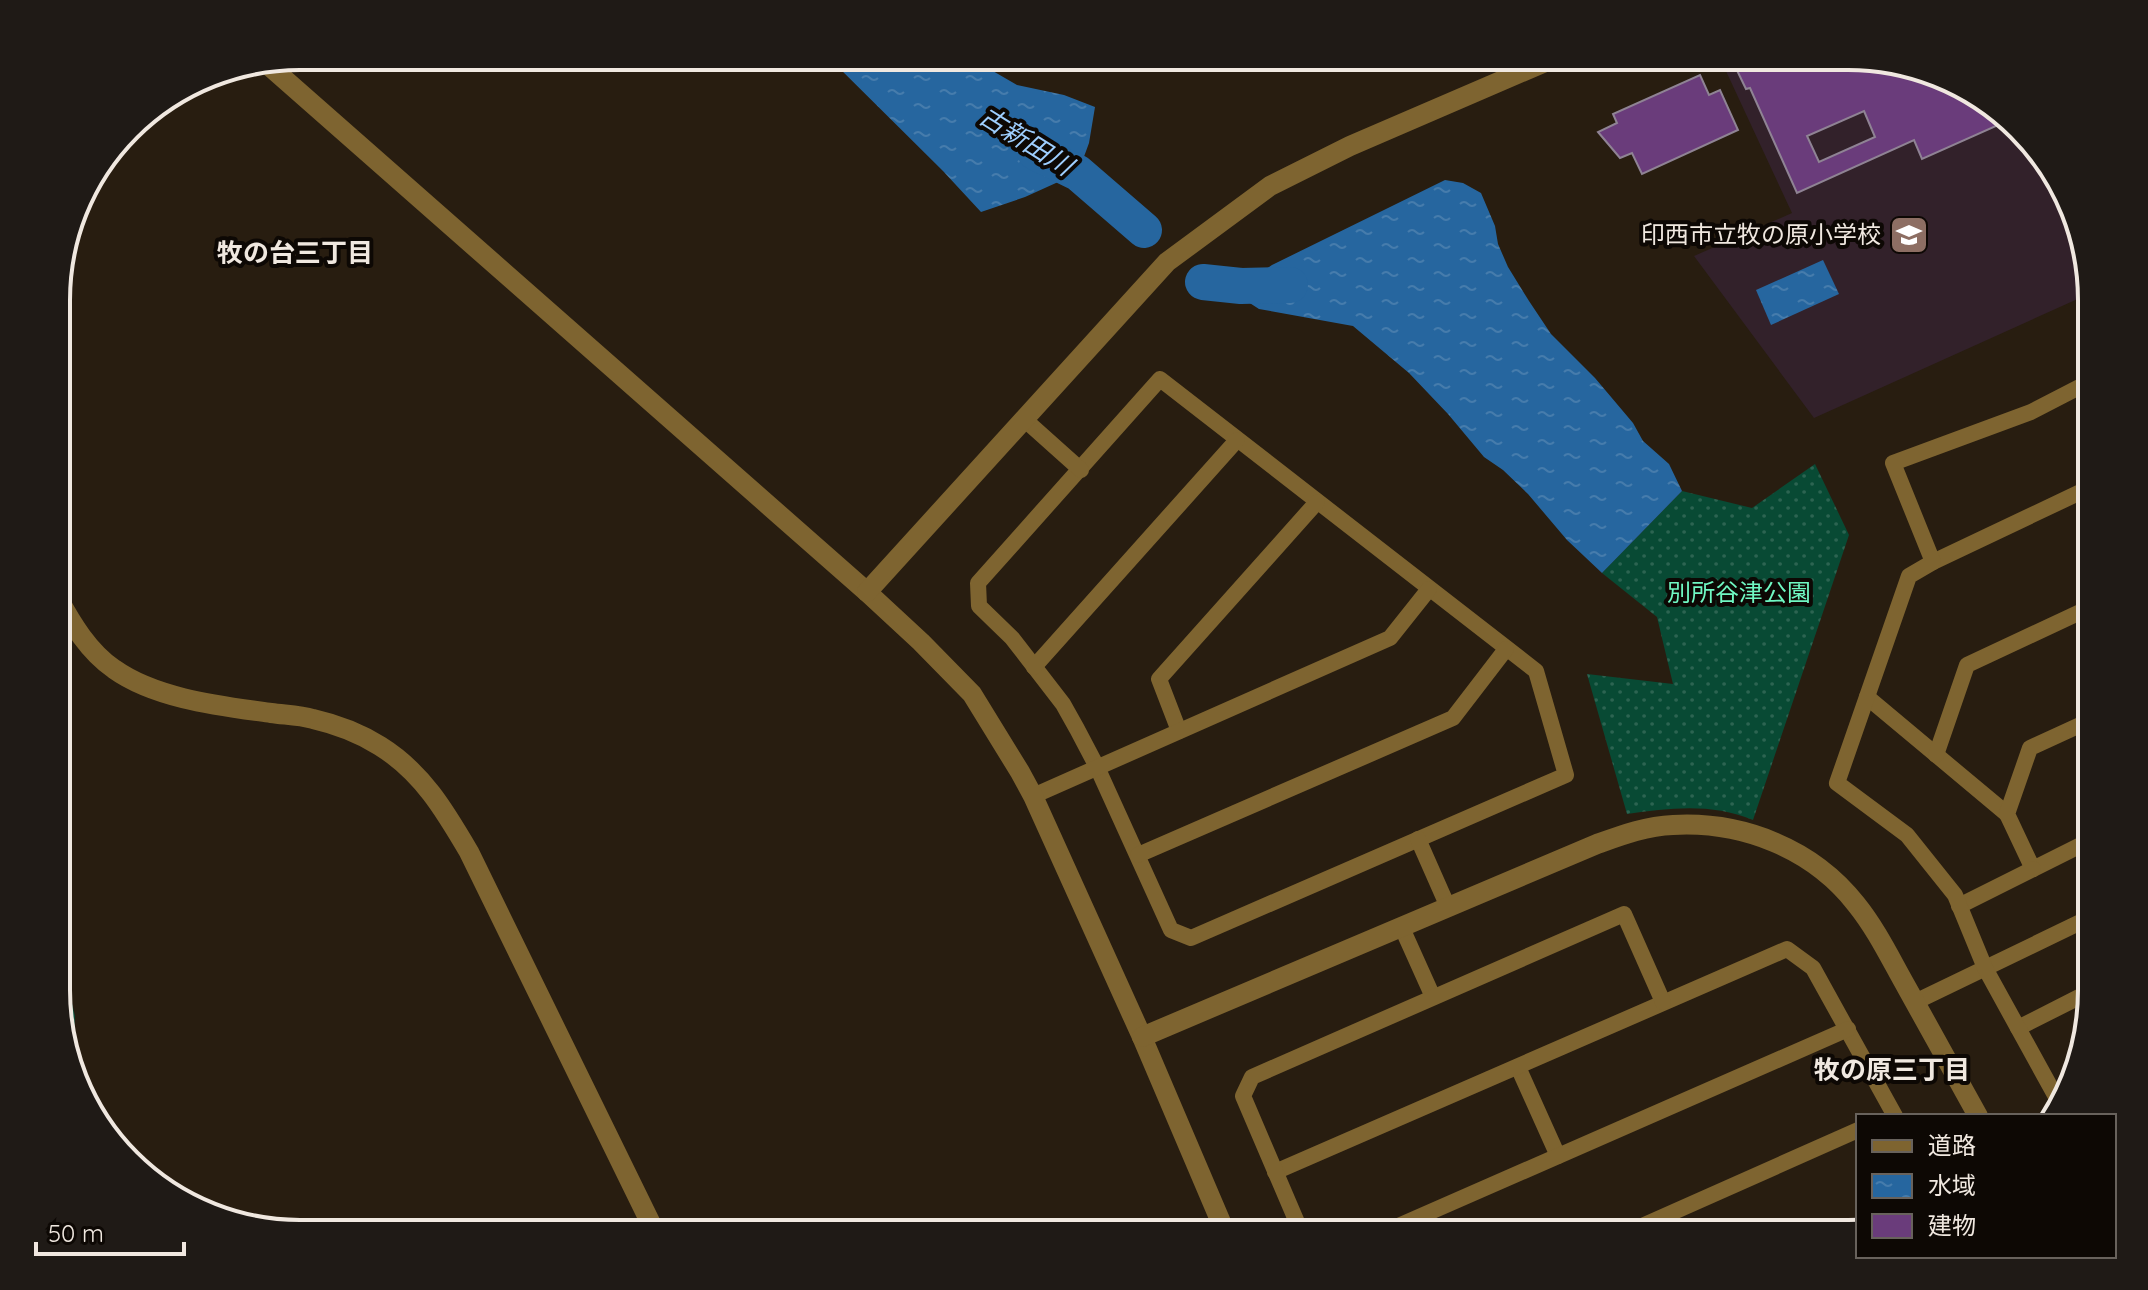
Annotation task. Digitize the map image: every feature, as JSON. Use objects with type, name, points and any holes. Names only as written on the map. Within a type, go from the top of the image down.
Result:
[{"type":"street","points":[[867,592],[1167,262],[1270,186],[1513,70]]},
{"type":"street","points":[[276,72],[867,592],[972,694],[1033,796],[1142,1037],[1220,1220]]},
{"type":"street","points":[[1160,379],[1536,671],[1566,775],[1191,938],[1171,930],[1097,767],[1063,704],[1012,638],[979,606],[978,583],[1081,470],[1160,379]]},
{"type":"street","points":[[1933,562],[1893,463],[2031,412],[2078,388]]},
{"type":"street","points":[[1024,419],[1081,470]]},
{"type":"street","points":[[1034,667],[1237,440]]},
{"type":"street","points":[[2053,1092],[1985,968],[1955,895],[1907,835],[1837,783],[1909,576],[2078,493]]},
{"type":"street","points":[[1179,731],[1159,679],[1317,502]]},
{"type":"street","points":[[1033,796],[1390,638],[1429,589]]},
{"type":"street","points":[[1936,755],[1967,665],[2078,613]]},
{"type":"street","points":[[70,617],[89,646],[114,669],[147,687],[185,698],[312,718],[379,746],[425,784],[446,812],[469,852],[649,1220]]},
{"type":"street","points":[[1138,855],[1453,718],[1506,649]]},
{"type":"street","points":[[1867,697],[2007,814],[2033,869]]},
{"type":"street","points":[[2007,814],[2030,748],[2078,726]]},
{"type":"street","points":[[1142,1037],[1597,844],[1634,831],[1671,825],[1709,825],[1746,831],[1772,841],[1796,853],[1837,883],[1876,933],[1977,1114]]},
{"type":"street","points":[[1418,839],[1448,907]]},
{"type":"street","points":[[1959,906],[2078,846]]},
{"type":"street","points":[[1296,1220],[1243,1096],[1252,1077],[1624,914],[1663,1002]]},
{"type":"street","points":[[1915,1002],[2078,923]]},
{"type":"street","points":[[1402,928],[1433,997]]},
{"type":"street","points":[[1275,1172],[1787,949],[1813,968],[1892,1114]]},
{"type":"street","points":[[2018,1028],[2078,998]]},
{"type":"street","points":[[1412,1220],[1848,1029]]},
{"type":"street","points":[[1518,1067],[1558,1156]]},
{"type":"street","points":[[1670,1220],[1856,1131]]},
{"type":"shaded area","name":"印西市立牧の原小学校","points":[[1726,70],[1848,70],[1908,78],[1963,101],[2011,137],[2030,160],[2047,185],[2070,240],[2078,299],[1814,418],[1694,256],[1792,213]]},
{"type":"green space","name":"別所谷津公園","points":[[1815,464],[1849,535],[1753,820],[1706,809],[1627,814],[1587,674],[1673,684],[1657,617],[1602,573],[1682,491],[1752,508]]},
{"type":"green space","points":[[70,997],[75,1016],[74,1032]]},
{"type":"water","points":[[841,70],[991,70],[1017,85],[1064,95],[1095,107],[1089,143],[1078,173],[1025,197],[981,212]]},
{"type":"water","points":[[1445,180],[1463,183],[1481,193],[1508,267],[1551,334],[1595,378],[1633,423],[1643,441],[1669,464],[1682,491],[1602,573],[1567,540],[1528,494],[1484,457],[1409,373],[1353,326],[1259,309],[1242,298],[1241,286],[1272,265]]},
{"type":"water","points":[[1823,260],[1839,294],[1771,325],[1756,290]]},
{"type":"building","points":[[1737,70],[1878,72],[1936,88],[1963,101],[1997,126],[1922,159],[1914,140],[1797,193],[1750,88],[1746,89]],"holes":[[[1864,111],[1875,137],[1819,162],[1807,136]]]},
{"type":"building","points":[[1700,75],[1709,95],[1720,90],[1738,130],[1642,174],[1632,153],[1620,158],[1598,132],[1617,123],[1613,114]]},
{"type":"waterway","name":"古新田川","points":[[1035,152],[1078,173],[1144,230]]},
{"type":"waterway","name":"古新田川","points":[[1203,282],[1241,286],[1290,285]]},
{"type":"place","name":"印西市立牧の原小学校","points":[[1909,235]]},
{"type":"district","name":"牧の台三丁目","points":[[295,253]]},
{"type":"district","name":"牧の原三丁目","points":[[1892,1070]]}]
